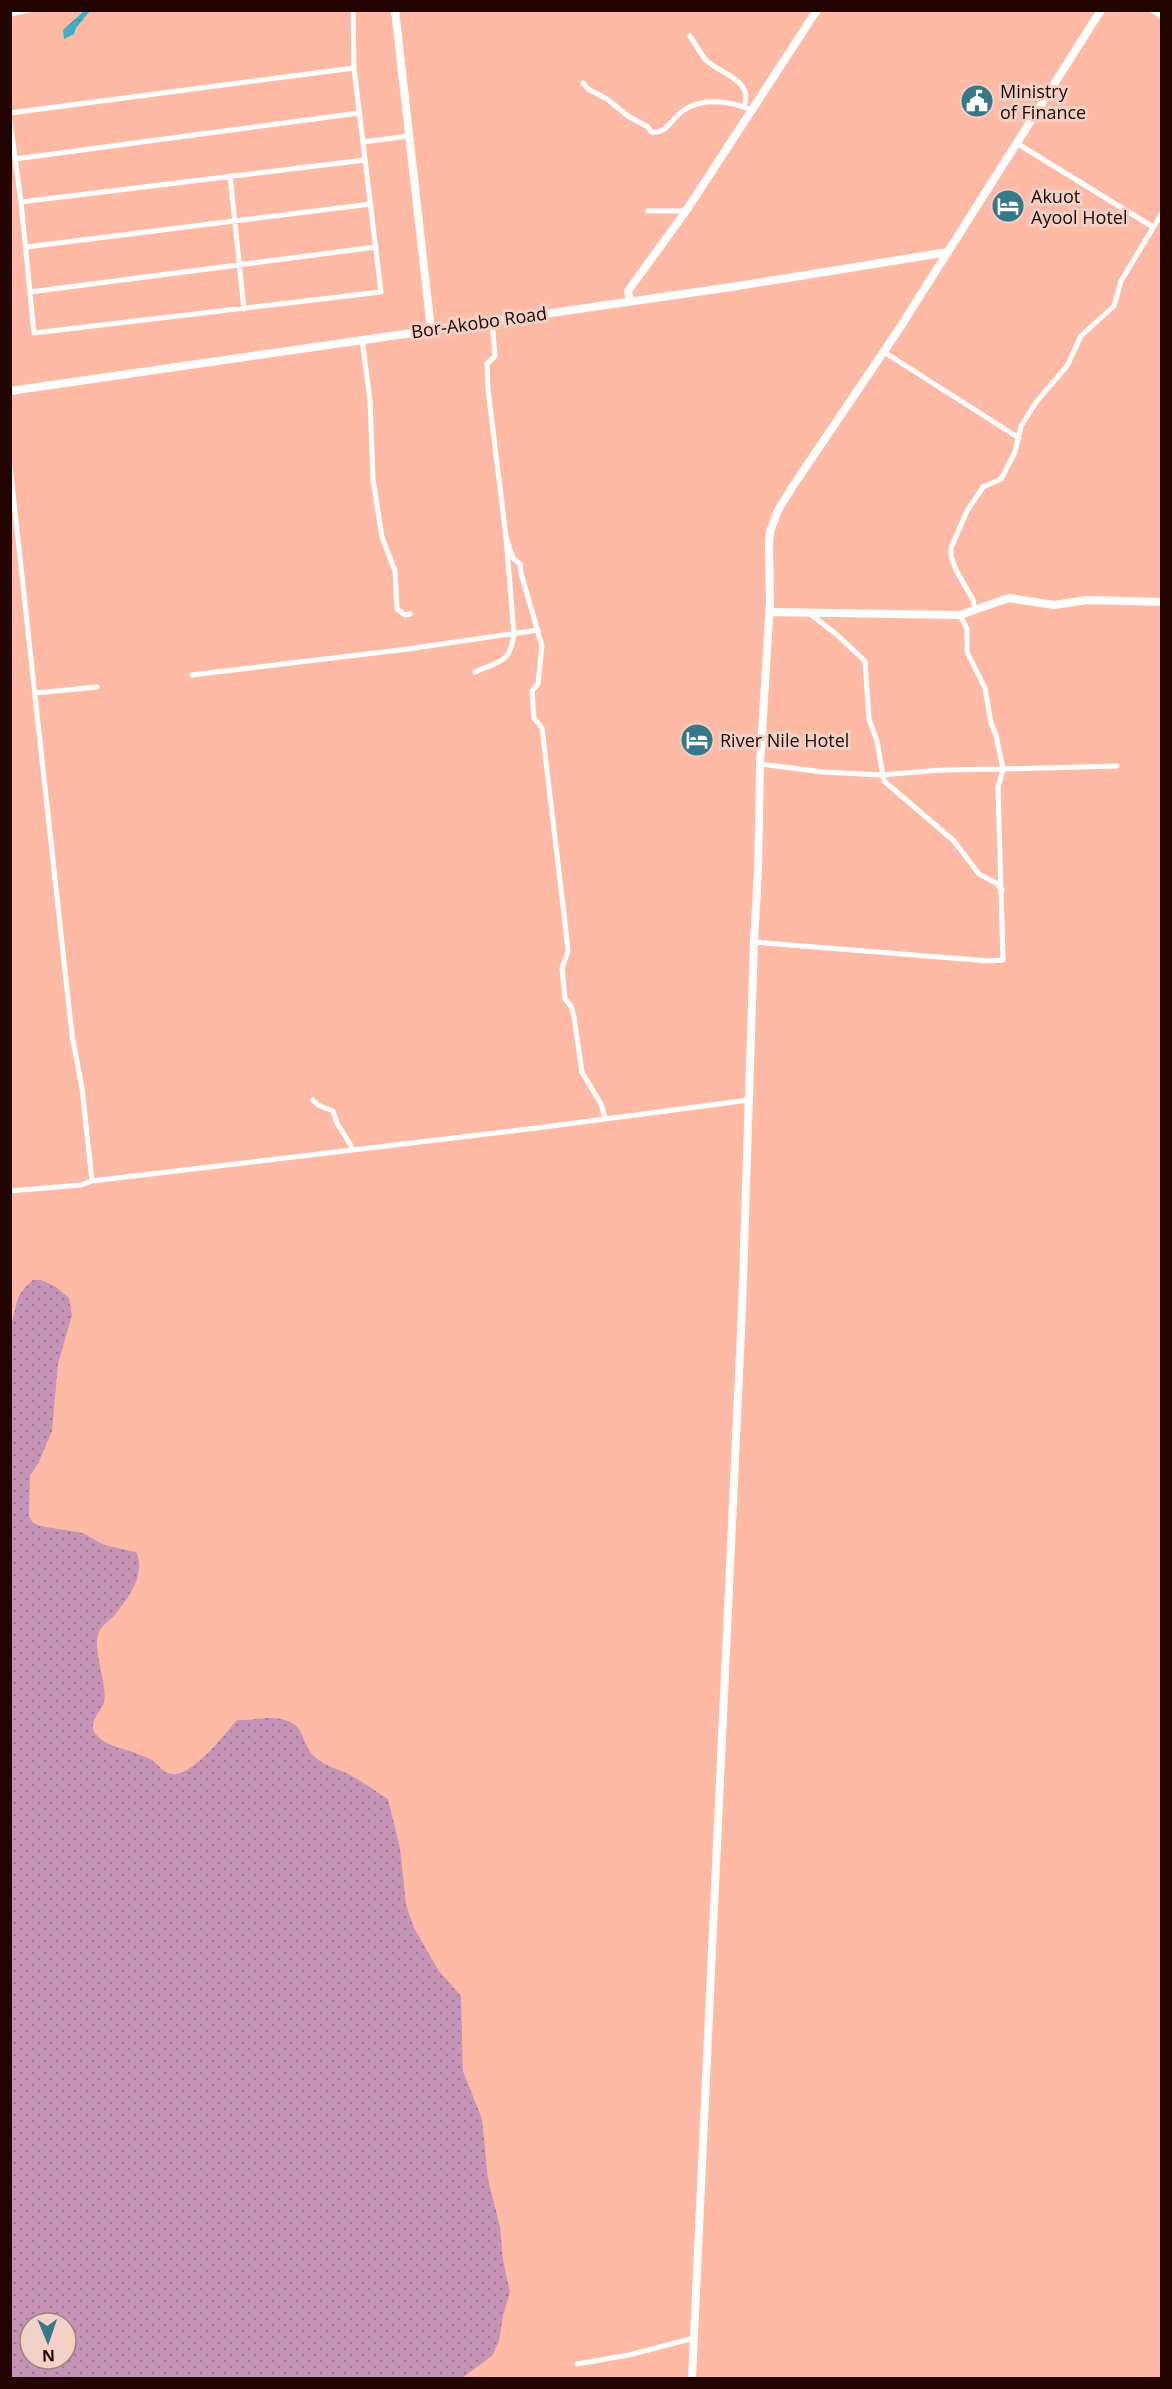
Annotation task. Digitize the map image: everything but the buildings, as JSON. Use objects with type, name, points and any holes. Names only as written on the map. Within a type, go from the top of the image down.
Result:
[{"type":"street","points":[[10,14],[29,10]]},
{"type":"street","points":[[10,120],[34,333],[381,292],[354,68],[353,10]]},
{"type":"street","points":[[395,10],[431,329]]},
{"type":"street","points":[[630,301],[628,291],[686,211],[748,108],[787,59],[817,10]]},
{"type":"street","points":[[692,2379],[727,1656],[760,764],[769,612],[770,532],[778,510],[884,352],[1101,10]]},
{"type":"street","points":[[1152,10],[1161,16]]},
{"type":"street","points":[[690,36],[708,63],[734,76],[745,90],[748,108]]},
{"type":"street","points":[[10,113],[354,68]]},
{"type":"street","points":[[583,82],[588,89],[597,92],[654,133],[660,133],[682,111],[695,104],[730,102],[748,108]]},
{"type":"street","points":[[15,159],[359,113]]},
{"type":"street","points":[[363,142],[409,136]]},
{"type":"street","points":[[1018,144],[1153,227]]},
{"type":"street","points":[[21,202],[365,160]]},
{"type":"street","points":[[230,176],[244,309]]},
{"type":"street","points":[[10,181],[18,180]]},
{"type":"street","points":[[26,248],[371,204]]},
{"type":"street","points":[[648,211],[686,211]]},
{"type":"street","points":[[975,610],[973,600],[951,556],[951,549],[967,512],[983,487],[1001,479],[1015,452],[1021,426],[1037,401],[1067,366],[1082,336],[1114,306],[1121,281],[1161,213]]},
{"type":"street","points":[[30,292],[376,247]]},
{"type":"street","name":"Bor-Akobo Road","points":[[10,391],[738,286],[948,252]]},
{"type":"street","points":[[475,672],[505,659],[512,647],[514,634],[506,537],[488,389],[487,364],[495,356],[492,321]]},
{"type":"street","points":[[362,339],[370,400],[373,480],[382,537],[395,570],[397,609],[405,615],[410,614]]},
{"type":"street","points":[[884,352],[1019,438]]},
{"type":"street","points":[[10,466],[13,513],[36,693],[72,1035],[82,1088],[92,1180]]},
{"type":"street","points":[[506,537],[513,558],[520,564],[542,646],[538,684],[531,691],[534,718],[542,728],[566,931],[568,951],[562,968],[565,999],[571,1006],[574,1017],[582,1072],[601,1104],[605,1118]]},
{"type":"street","points":[[769,612],[960,615],[1009,598],[1054,605],[1087,600],[1161,602]]},
{"type":"street","points":[[808,613],[836,634],[865,661],[869,719],[877,741],[884,781],[954,841],[980,874],[996,883],[1002,890]]},
{"type":"street","points":[[754,942],[989,962],[1003,960],[998,788],[1003,769],[996,735],[991,723],[986,688],[967,652],[967,629],[960,615]]},
{"type":"street","points":[[192,675],[538,630]]},
{"type":"street","points":[[36,693],[97,687]]},
{"type":"street","points":[[760,764],[823,772],[882,775],[941,770],[1117,766]]},
{"type":"street","points":[[313,1100],[318,1105],[333,1111],[337,1123],[353,1149]]},
{"type":"street","points":[[10,1191],[81,1185],[92,1180],[577,1123],[749,1100]]},
{"type":"street","points":[[577,2364],[641,2352],[694,2338]]},
{"type":"shaded area","points":[[33,1280],[41,1280],[56,1287],[69,1298],[72,1315],[58,1364],[52,1431],[39,1462],[30,1476],[29,1516],[33,1523],[40,1526],[83,1533],[104,1545],[136,1552],[139,1560],[134,1586],[98,1634],[97,1650],[105,1695],[103,1705],[93,1723],[94,1731],[111,1745],[148,1758],[165,1772],[172,1774],[189,1769],[198,1762],[237,1720],[279,1718],[296,1726],[308,1749],[319,1760],[352,1776],[388,1799],[400,1848],[406,1905],[414,1928],[439,1971],[461,1996],[463,2071],[482,2119],[488,2179],[500,2227],[503,2260],[510,2292],[499,2341],[492,2356],[462,2378],[11,2378],[10,1328],[21,1292]]},
{"type":"water","points":[[84,11],[90,11],[74,34],[64,39],[63,30]]},
{"type":"place","name":"Ministry of Finance","points":[[977,101]]},
{"type":"place","name":"Akuot Ayool Hotel","points":[[1008,206]]},
{"type":"place","name":"River Nile Hotel","points":[[697,740]]}]
